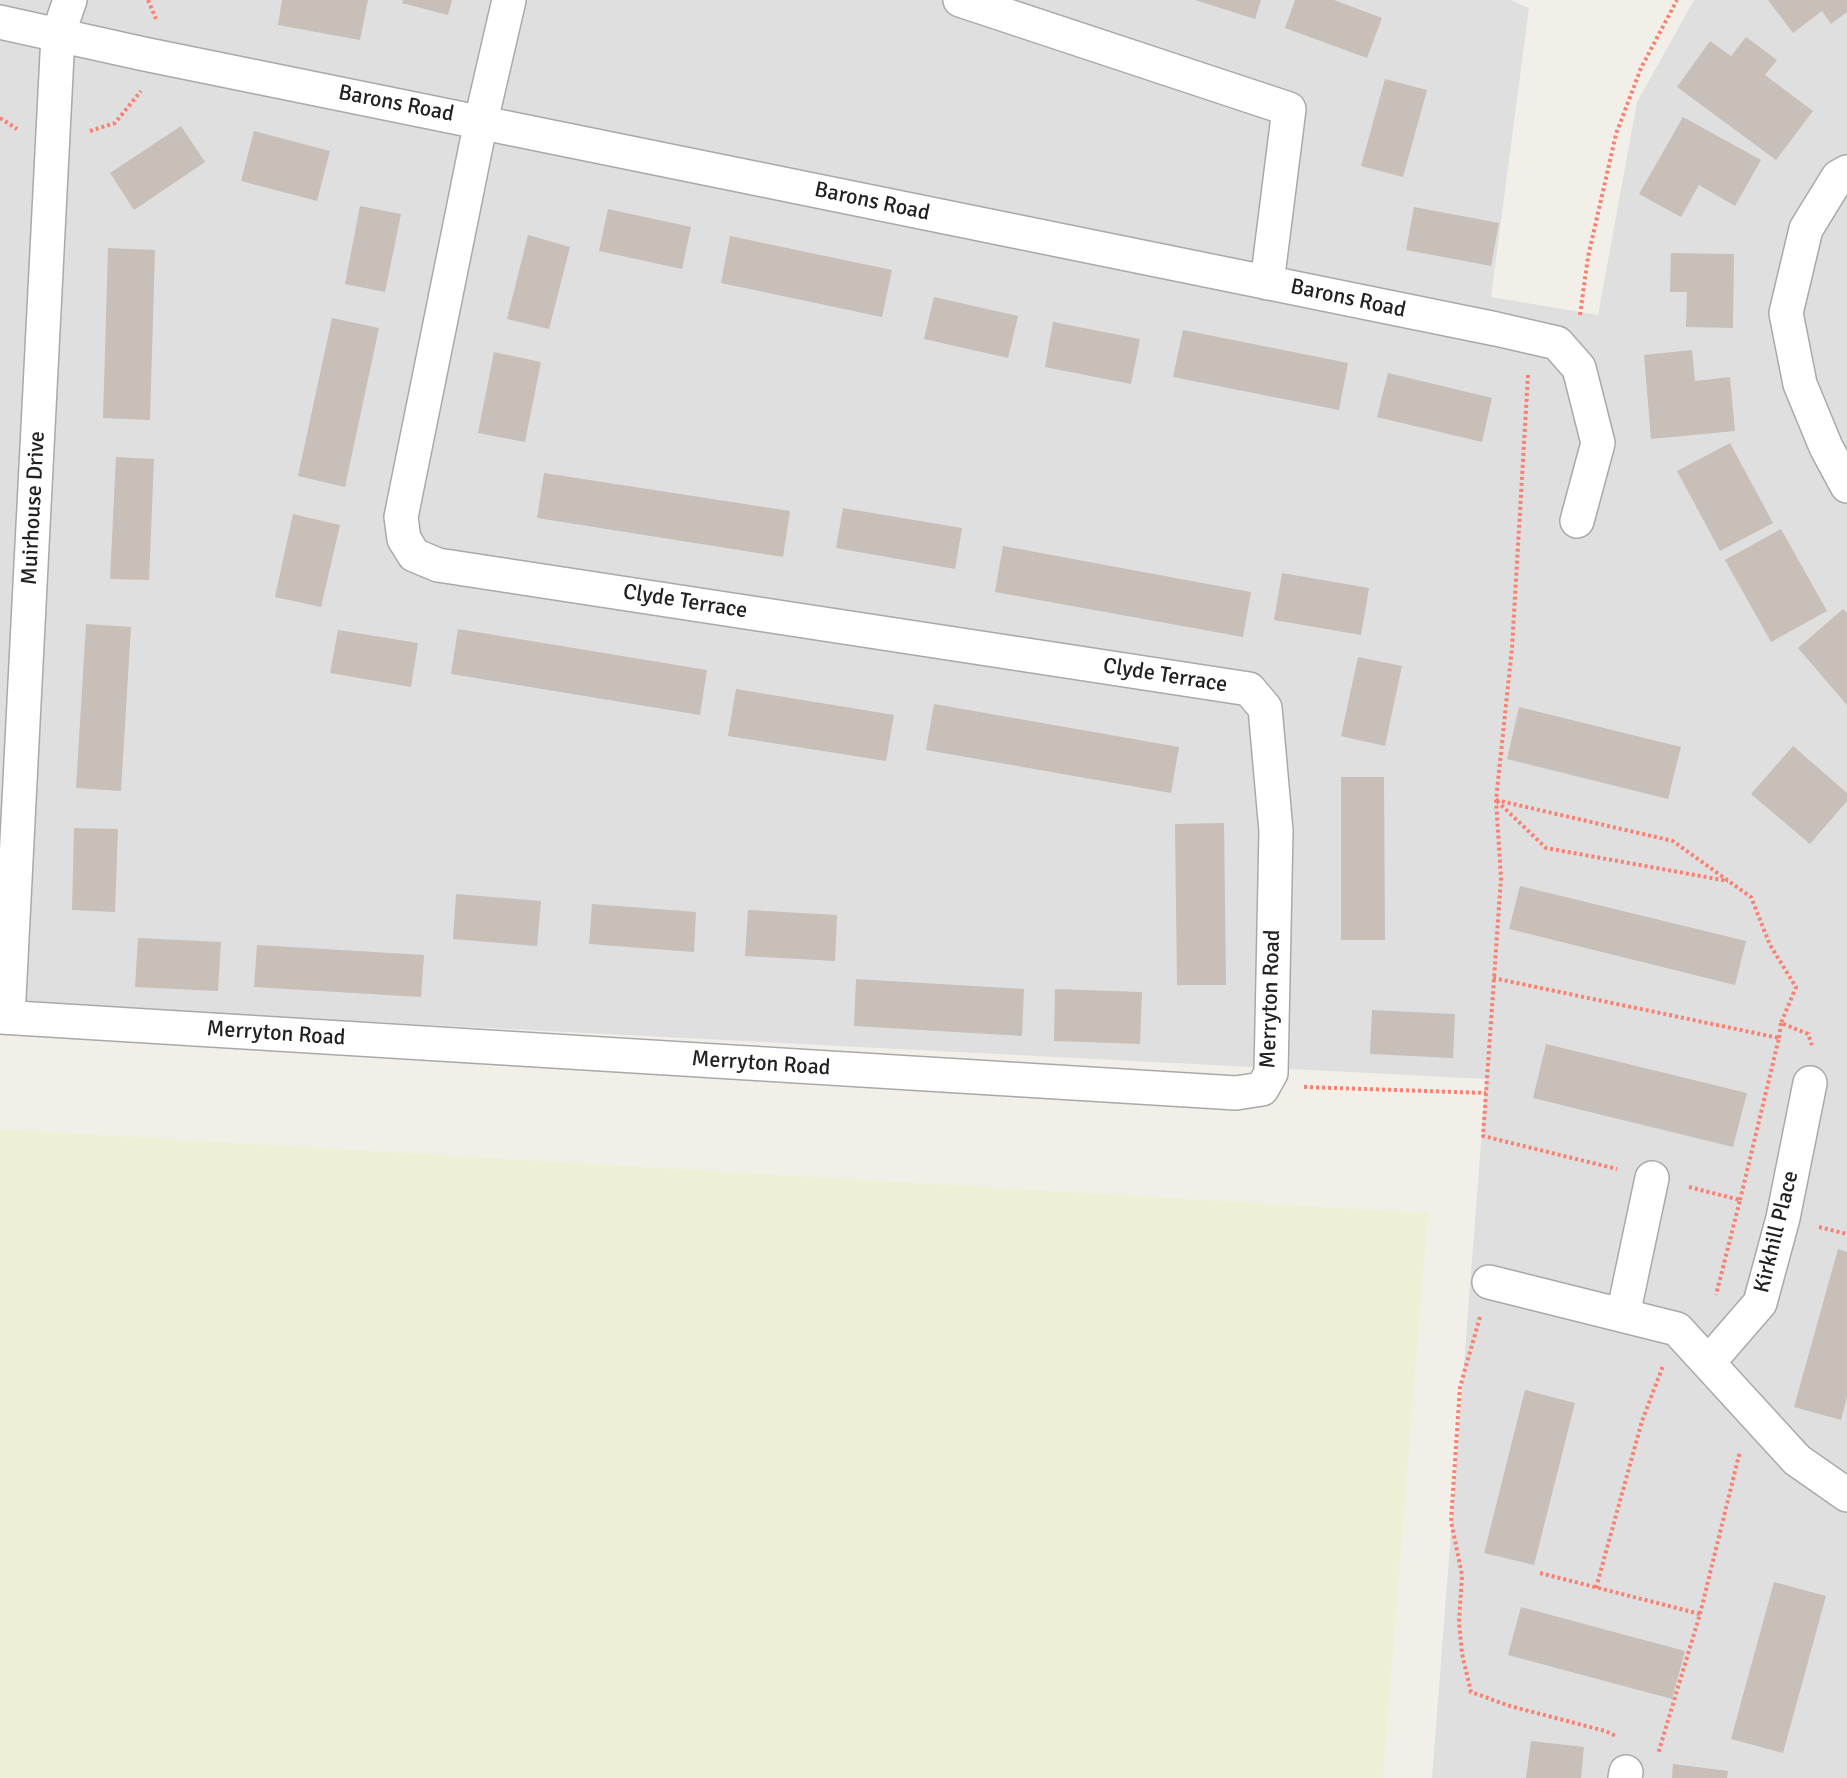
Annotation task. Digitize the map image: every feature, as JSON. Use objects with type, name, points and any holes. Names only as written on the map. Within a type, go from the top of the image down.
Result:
[{"type":"street","name":"Muirhouse Drive","points":[[4,1017],[58,35],[70,0]]},
{"type":"street","name":"Clyde Terrace","points":[[509,0],[481,121],[401,517],[404,539],[414,555],[438,565],[1249,688],[1265,708],[1276,831]]},
{"type":"street","points":[[960,0],[1289,109],[1267,283]]},
{"type":"street","name":"Barons Road","points":[[0,22],[1557,344],[1579,368],[1598,442],[1577,521]]},
{"type":"street","points":[[1847,172],[1838,177],[1806,229],[1786,313],[1800,384],[1826,447],[1847,486]]},
{"type":"street","name":"Merryton Road","points":[[4,1017],[1236,1093],[1262,1089],[1271,1073],[1276,831]]},
{"type":"street","name":"Kirkhill Place","points":[[1691,1344],[1760,1303],[1783,1218],[1810,1083]]},
{"type":"street","points":[[1623,1315],[1652,1178]]},
{"type":"street","points":[[1490,1282],[1623,1315],[1691,1344],[1797,1460],[1847,1496]]},
{"type":"path","points":[[0,118],[11,126],[52,142],[115,123],[139,94],[158,56],[158,24],[148,0]]},
{"type":"path","points":[[1574,362],[1588,257],[1616,134],[1641,68],[1677,0]]},
{"type":"path","points":[[1530,338],[1512,648],[1496,800],[1501,878],[1483,1136],[1740,1200]]},
{"type":"path","points":[[1496,800],[1672,841],[1751,897],[1770,945],[1796,987],[1781,1023],[1710,1317],[1642,1421],[1596,1588]]},
{"type":"path","points":[[1496,800],[1546,848],[1730,882]]},
{"type":"path","points":[[1493,978],[1779,1038]]},
{"type":"path","points":[[1781,1023],[1808,1034],[1817,1059],[1810,1083]]},
{"type":"path","points":[[1262,1089],[1294,1086],[1486,1093]]},
{"type":"path","points":[[1490,1282],[1460,1387],[1451,1521],[1462,1575],[1459,1622],[1462,1654],[1471,1692],[1510,1706],[1605,1731],[1631,1760],[1658,1754],[1700,1614],[1750,1409]]},
{"type":"path","points":[[1540,1573],[1700,1614]]},
{"type":"shaded area","points":[[0,0],[1510,0],[1529,8],[1491,297],[1598,315],[1637,102],[1694,0],[1847,0],[1847,1778],[1432,1778],[1486,1079],[0,1003]]},
{"type":"green space","points":[[0,1129],[1428,1213],[1383,1778],[0,1778]]},
{"type":"building","points":[[282,0],[368,0],[360,40],[278,25]]},
{"type":"building","points":[[403,0],[452,0],[448,15],[402,3]]},
{"type":"building","points":[[1195,0],[1261,0],[1255,19]]},
{"type":"building","points":[[1295,0],[1334,0],[1382,18],[1367,58],[1285,28]]},
{"type":"building","points":[[1768,0],[1847,0],[1847,12],[1831,24],[1822,11],[1793,33]]},
{"type":"building","points":[[1746,37],[1777,60],[1765,75],[1813,111],[1776,160],[1677,87],[1710,41],[1731,56]]},
{"type":"building","points":[[1385,79],[1427,90],[1403,177],[1361,166]]},
{"type":"building","points":[[1683,117],[1761,160],[1735,206],[1699,185],[1681,217],[1639,194]]},
{"type":"building","points":[[181,126],[205,162],[134,210],[110,173]]},
{"type":"building","points":[[254,131],[330,151],[317,201],[241,181]]},
{"type":"building","points":[[360,206],[401,214],[385,292],[345,284]]},
{"type":"building","points":[[1414,207],[1499,223],[1491,266],[1406,250]]},
{"type":"building","points":[[608,209],[691,227],[682,269],[599,251]]},
{"type":"building","points":[[528,235],[570,247],[549,329],[507,319]]},
{"type":"building","points":[[730,236],[892,270],[882,317],[721,283]]},
{"type":"building","points":[[108,248],[155,250],[150,420],[103,418]]},
{"type":"building","points":[[1671,253],[1734,254],[1733,328],[1686,327],[1687,292],[1670,292]]},
{"type":"building","points":[[934,297],[1018,316],[1008,358],[924,339]]},
{"type":"building","points":[[332,318],[379,328],[345,487],[298,476]]},
{"type":"building","points":[[1053,322],[1140,339],[1131,384],[1045,367]]},
{"type":"building","points":[[1183,330],[1348,363],[1339,410],[1173,377]]},
{"type":"building","points":[[1692,350],[1695,381],[1730,377],[1735,431],[1651,439],[1644,355]]},
{"type":"building","points":[[494,352],[541,362],[525,442],[478,433]]},
{"type":"building","points":[[1388,373],[1492,398],[1482,442],[1377,417]]},
{"type":"building","points":[[1730,443],[1773,523],[1720,551],[1677,471]]},
{"type":"building","points":[[116,457],[154,459],[149,580],[110,579]]},
{"type":"building","points":[[544,473],[790,511],[783,557],[537,518]]},
{"type":"building","points":[[843,508],[962,528],[955,569],[836,548]]},
{"type":"building","points":[[293,514],[340,525],[321,607],[275,597]]},
{"type":"building","points":[[1781,529],[1827,611],[1771,642],[1725,560]]},
{"type":"building","points":[[1003,546],[1251,592],[1243,637],[995,592]]},
{"type":"building","points":[[1282,573],[1369,588],[1361,635],[1274,620]]},
{"type":"building","points":[[1843,609],[1847,613],[1847,705],[1798,648]]},
{"type":"building","points":[[86,624],[131,627],[121,791],[76,788]]},
{"type":"building","points":[[458,629],[707,670],[700,715],[451,674]]},
{"type":"building","points":[[338,630],[418,643],[411,687],[330,673]]},
{"type":"building","points":[[1358,657],[1402,666],[1385,746],[1341,736]]},
{"type":"building","points":[[736,689],[894,715],[886,761],[728,736]]},
{"type":"building","points":[[934,704],[1179,747],[1171,793],[926,750]]},
{"type":"building","points":[[1519,707],[1681,747],[1668,799],[1507,759]]},
{"type":"building","points":[[1793,746],[1847,793],[1847,801],[1810,844],[1751,794]]},
{"type":"building","points":[[1341,777],[1384,777],[1385,940],[1341,940]]},
{"type":"building","points":[[1224,823],[1226,985],[1177,985],[1175,824]]},
{"type":"building","points":[[74,828],[118,829],[115,912],[72,910]]},
{"type":"building","points":[[1520,886],[1746,941],[1735,985],[1509,929]]},
{"type":"building","points":[[456,894],[541,901],[537,946],[453,939]]},
{"type":"building","points":[[592,904],[696,912],[694,952],[589,944]]},
{"type":"building","points":[[748,910],[837,915],[835,961],[745,956]]},
{"type":"building","points":[[138,938],[221,942],[218,991],[135,987]]},
{"type":"building","points":[[257,945],[424,955],[421,997],[254,987]]},
{"type":"building","points":[[856,979],[1024,989],[1022,1036],[854,1026]]},
{"type":"building","points":[[1055,989],[1142,992],[1140,1044],[1054,1041]]},
{"type":"building","points":[[1372,1010],[1455,1014],[1453,1058],[1370,1054]]},
{"type":"building","points":[[1546,1044],[1747,1093],[1733,1147],[1533,1098]]},
{"type":"building","points":[[1838,1249],[1847,1252],[1847,1397],[1841,1420],[1794,1407]]},
{"type":"building","points":[[1525,1390],[1575,1403],[1534,1565],[1484,1553]]},
{"type":"building","points":[[1774,1582],[1826,1596],[1783,1753],[1731,1739]]},
{"type":"building","points":[[1521,1607],[1685,1651],[1672,1699],[1508,1655]]},
{"type":"building","points":[[1531,1741],[1584,1747],[1581,1778],[1526,1778]]},
{"type":"building","points":[[1673,1764],[1728,1771],[1727,1778],[1672,1778]]}]
